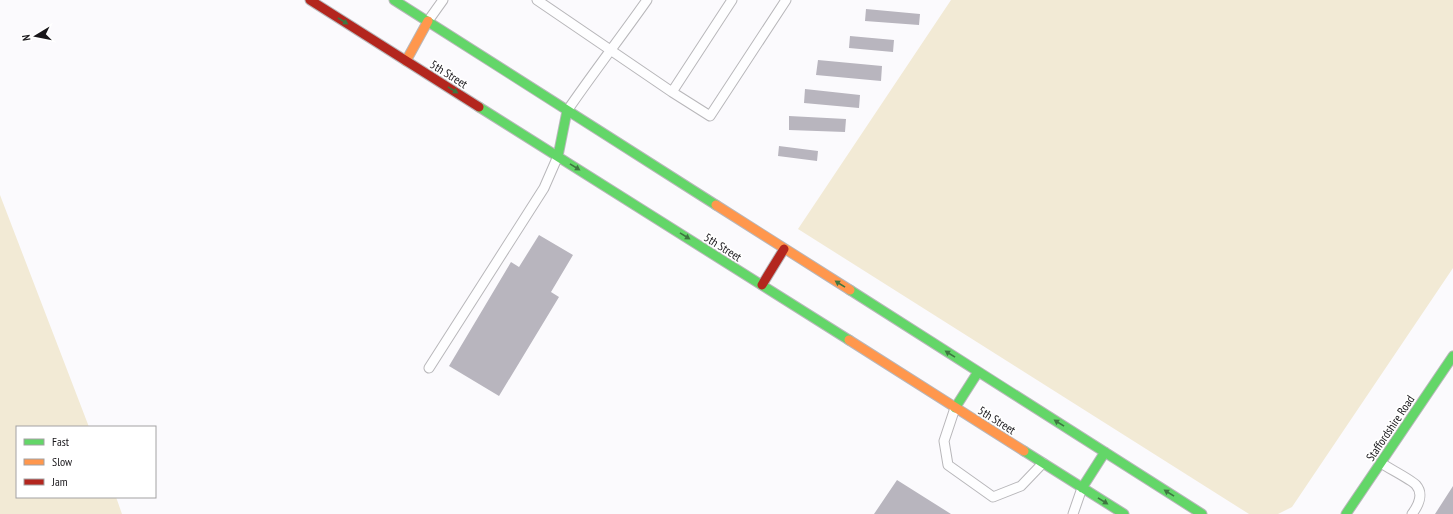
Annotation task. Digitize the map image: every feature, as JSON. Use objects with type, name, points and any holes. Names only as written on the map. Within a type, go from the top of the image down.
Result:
[{"type":"main road","name":"5th Street","points":[[310,0],[1124,514]]},
{"type":"main road","points":[[394,0],[1202,514]]},
{"type":"main road","points":[[406,60],[428,21]]},
{"type":"main road","points":[[558,156],[567,111]]},
{"type":"main road","points":[[762,285],[784,249]]},
{"type":"main road","name":"Staffordshire Road","points":[[1347,514],[1453,356]]},
{"type":"main road","points":[[955,408],[978,372]]},
{"type":"main road","points":[[1082,488],[1105,452]]},
{"type":"lane","points":[[428,21],[443,0]]},
{"type":"lane","points":[[537,0],[672,92],[710,116],[786,0]]},
{"type":"lane","points":[[567,111],[647,0]]},
{"type":"lane","points":[[672,92],[732,0]]},
{"type":"lane","points":[[429,368],[544,188],[558,156]]},
{"type":"lane","points":[[955,408],[944,441],[948,465],[993,497],[1021,486],[1044,463]]},
{"type":"lane","points":[[1381,463],[1416,485],[1420,500],[1418,506],[1412,514]]},
{"type":"lane","points":[[1073,514],[1082,488]]},
{"type":"shaded area","points":[[951,0],[1453,0],[1453,268],[1292,507],[1278,514],[1249,514],[798,229]]},
{"type":"shaded area","points":[[0,195],[89,426],[16,426],[16,498],[116,498],[122,514],[0,514]]},
{"type":"building","points":[[866,9],[920,14],[919,25],[865,21]]},
{"type":"building","points":[[850,36],[894,40],[893,52],[849,48]]},
{"type":"building","points":[[818,60],[882,66],[881,81],[816,75]]},
{"type":"building","points":[[805,89],[860,95],[859,108],[804,103]]},
{"type":"building","points":[[789,116],[846,119],[845,132],[789,130]]},
{"type":"building","points":[[779,146],[818,151],[817,161],[778,156]]},
{"type":"building","points":[[539,235],[573,255],[551,292],[559,297],[499,396],[449,366],[511,262],[519,267]]},
{"type":"building","points":[[897,480],[951,514],[874,514]]},
{"type":"building","points":[[1453,486],[1453,514],[1435,514]]},
{"type":"traffic: fast","points":[[394,0],[716,205]]},
{"type":"traffic: fast","points":[[479,107],[849,340]]},
{"type":"traffic: fast","points":[[558,156],[567,111]]},
{"type":"traffic: fast","points":[[850,290],[1202,514]]},
{"type":"traffic: fast","points":[[1346,514],[1453,356]]},
{"type":"traffic: fast","points":[[955,408],[978,372]]},
{"type":"traffic: fast","points":[[1024,451],[1124,514]]},
{"type":"traffic: fast","points":[[1082,488],[1105,452]]},
{"type":"traffic: slow","points":[[406,61],[428,21]]},
{"type":"traffic: slow","points":[[716,205],[850,290]]},
{"type":"traffic: slow","points":[[849,340],[1024,451]]},
{"type":"traffic: jam","points":[[310,0],[479,107]]},
{"type":"traffic: jam","points":[[762,285],[784,249]]}]
